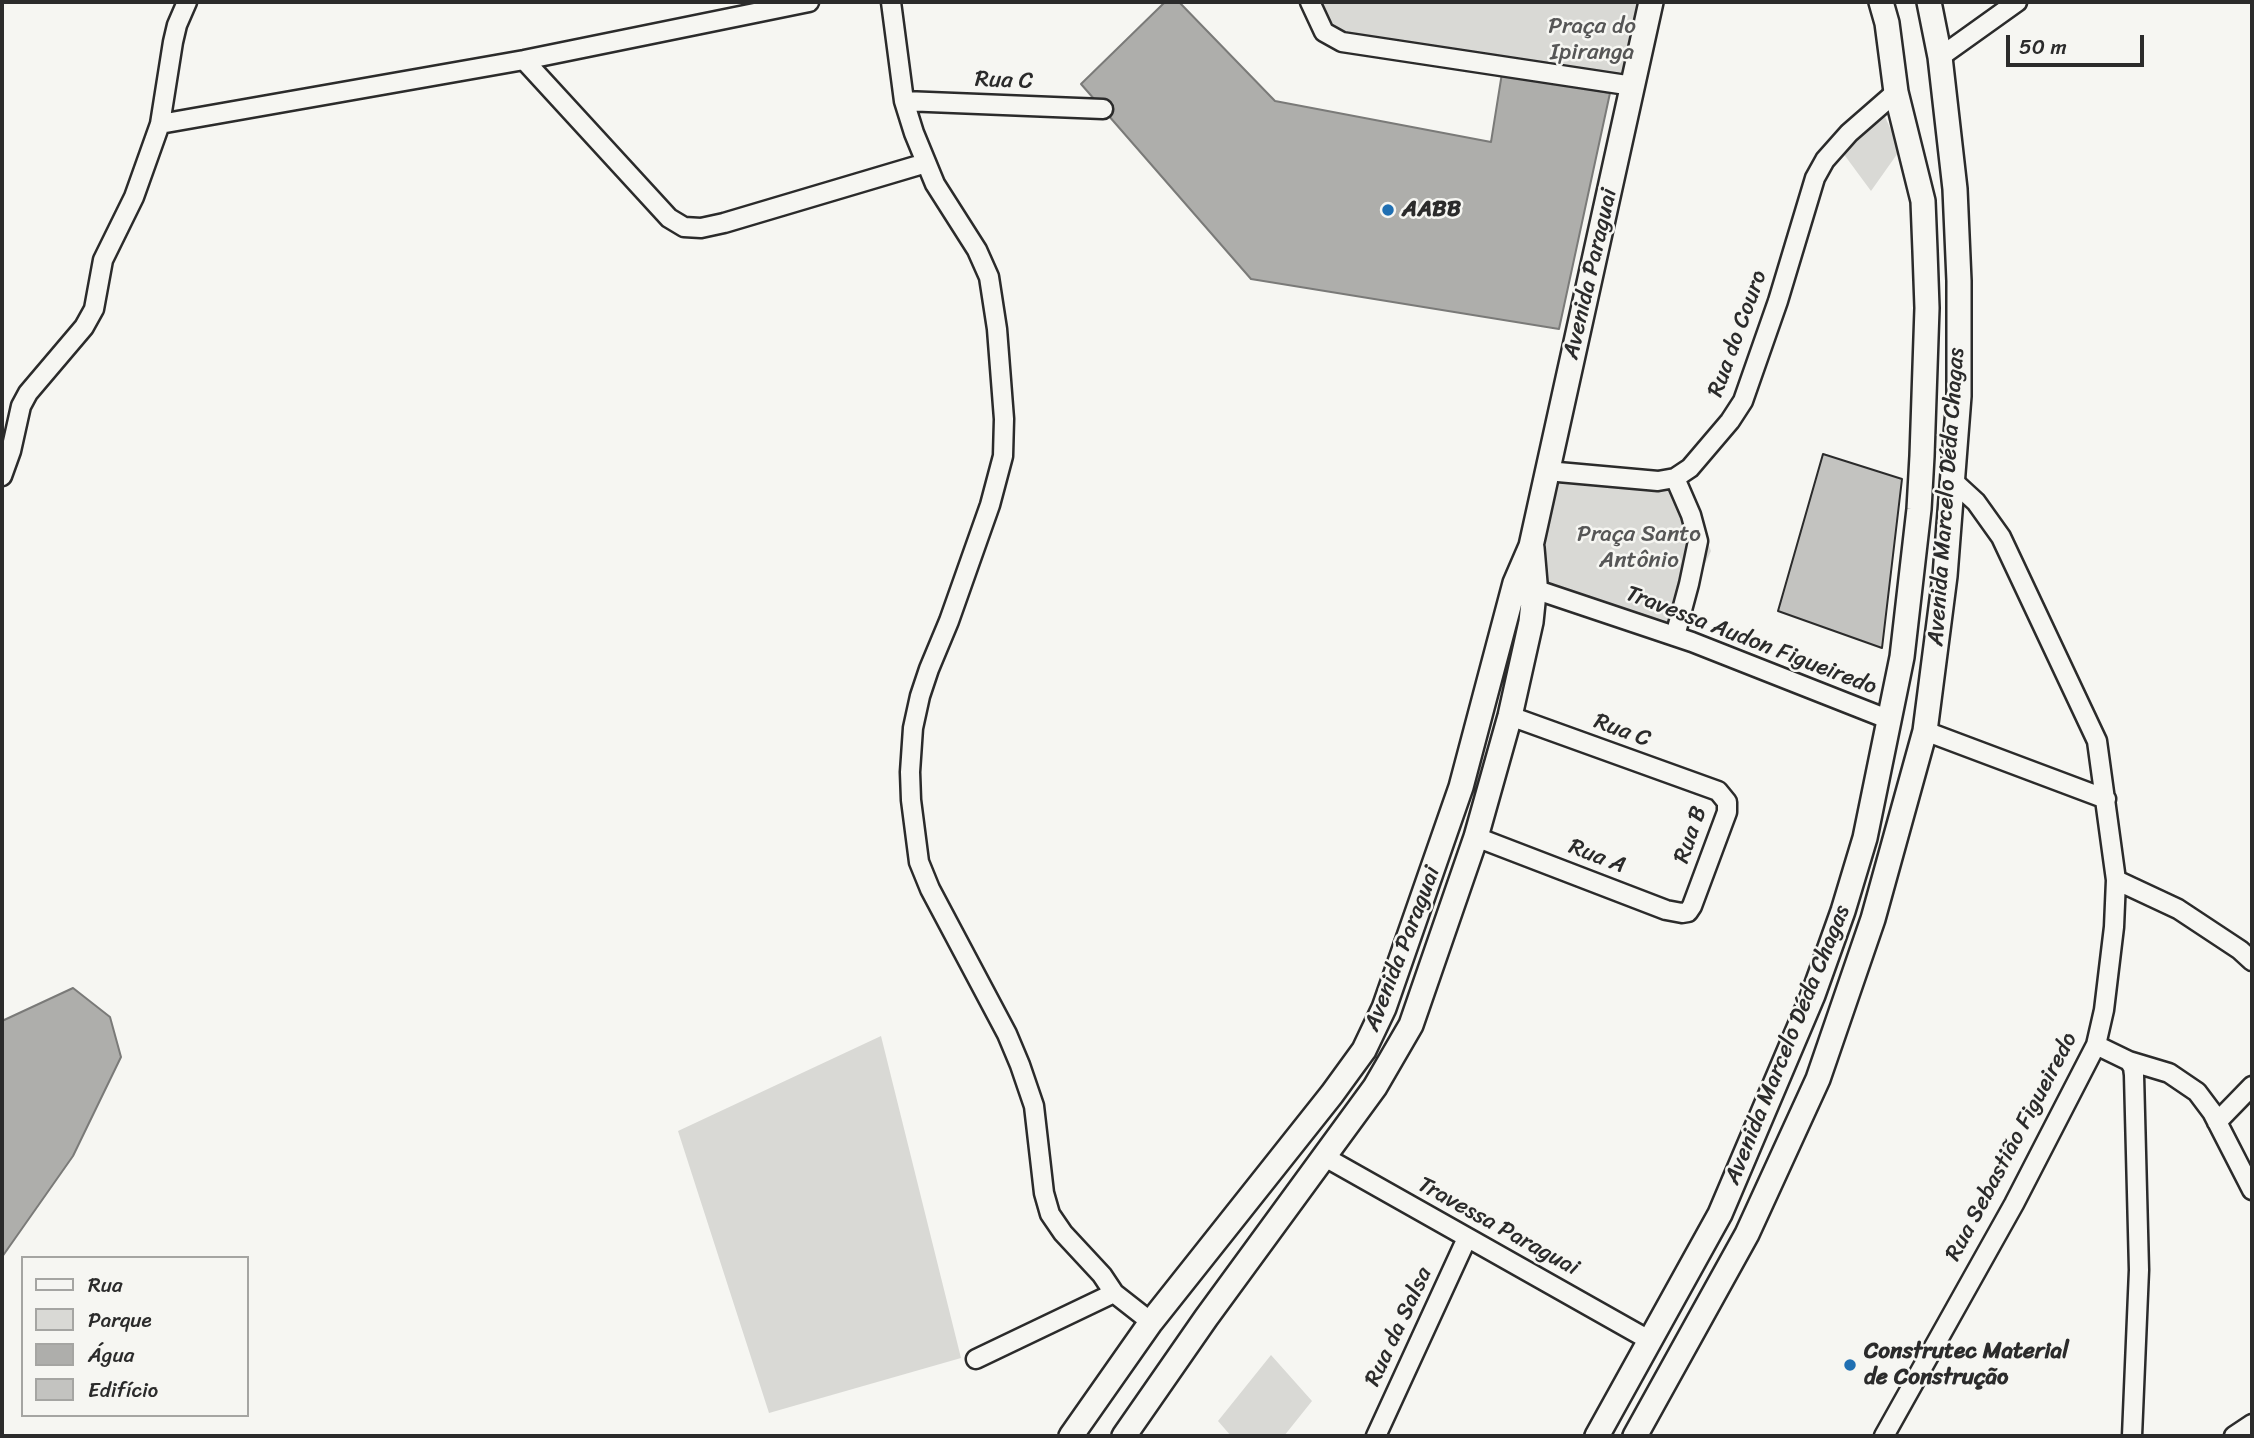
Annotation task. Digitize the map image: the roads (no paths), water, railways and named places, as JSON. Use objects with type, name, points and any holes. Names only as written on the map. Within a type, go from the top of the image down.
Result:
[{"type":"main road","name":"Avenida Paraguai","points":[[1071,1436],[1151,1321],[1324,1105],[1376,1028],[1461,787],[1524,585],[1651,2]]},
{"type":"main road","name":"Avenida Marcelo Déda Chagas","points":[[1597,1436],[1720,1214],[1780,1077],[1822,971],[1865,838],[1890,720],[1905,636],[1919,509],[1927,308],[1923,201],[1896,92],[1887,23],[1881,2]]},
{"type":"main road","name":"Avenida Marcelo Déda Chagas","points":[[1638,1430],[1747,1234],[1818,1079],[1874,919],[1925,731],[1945,576],[1959,396],[1959,281],[1955,189],[1940,57],[1929,2]]},
{"type":"main road","name":"Avenida Paraguai","points":[[1124,1436],[1375,1087],[1411,1025],[1476,836],[1510,716],[1526,647],[1524,585]]},
{"type":"main road","points":[[1872,807],[1903,816]]},
{"type":"main road","points":[[1865,838],[1895,846]]},
{"type":"main road","points":[[1612,1410],[1638,1430]]},
{"type":"street","points":[[2,476],[11,451],[18,412],[24,400],[84,327],[94,309],[103,260],[134,197],[160,124],[173,42],[187,2]]},
{"type":"street","points":[[160,124],[524,60],[809,2]]},
{"type":"street","points":[[891,2],[904,102],[935,184],[977,250],[989,277],[997,328],[1004,419],[1003,456],[983,530],[920,696],[913,728],[910,772],[917,852],[930,889],[1002,1024],[1020,1065],[1034,1106],[1044,1193],[1050,1214],[1114,1293],[1151,1321]]},
{"type":"street","points":[[1310,2],[1324,32],[1342,42],[1633,86]]},
{"type":"street","points":[[1940,57],[2017,2]]},
{"type":"street","points":[[524,60],[663,212],[684,227],[701,228],[724,223],[926,163]]},
{"type":"street","name":"Rua do Couro","points":[[1675,478],[1686,472],[1719,435],[1743,401],[1778,301],[1815,178],[1825,160],[1843,139],[1896,92]]},
{"type":"street","name":"Rua C","points":[[904,102],[1103,109]]},
{"type":"street","points":[[1548,471],[1658,481],[1675,478],[1691,515],[1698,541],[1675,636]]},
{"type":"street","name":"Rua Sebastião Figueiredo","points":[[1884,1436],[2014,1204],[2096,1045],[2110,968],[2116,880],[2106,799],[2094,734],[2031,605],[2011,557],[1987,516],[1952,480]]},
{"type":"street","name":"Travessa Audon Figueiredo","points":[[1524,585],[1675,636],[1890,720]]},
{"type":"street","name":"Rua C","points":[[1510,716],[1718,791]]},
{"type":"street","points":[[1925,731],[2106,799]]},
{"type":"street","name":"Rua B","points":[[1694,899],[1728,807],[1725,797],[1718,791]]},
{"type":"street","name":"Rua A","points":[[1476,836],[1677,913],[1688,912],[1694,899]]},
{"type":"street","points":[[2116,880],[2178,909],[2240,950],[2252,961]]},
{"type":"street","points":[[2096,1045],[2129,1061],[2152,1067],[2181,1080],[2206,1102],[2252,1190]]},
{"type":"street","points":[[2129,1061],[2134,1074],[2139,1237],[2132,1436]]},
{"type":"street","points":[[2217,1122],[2252,1086]]},
{"type":"street","name":"Travessa Paraguai","points":[[1323,1156],[1649,1340]]},
{"type":"street","name":"Rua da Salsa","points":[[1376,1436],[1467,1238]]},
{"type":"street","points":[[976,1359],[1114,1293]]},
{"type":"street","points":[[2234,1436],[2252,1424]]},
{"type":"water","name":"AABB","points":[[1165,2],[1179,2],[1275,101],[1491,142],[1502,73],[1610,93],[1559,329],[1251,279],[1081,84]]},
{"type":"water","points":[[73,988],[110,1017],[121,1057],[73,1156],[2,1257],[2,1021]]},
{"type":"place","name":"AABB","points":[[1388,210]]},
{"type":"place","name":"Construtec Material de Construção","points":[[1850,1365]]},
{"type":"park label","name":"Praça do Ipiranga","points":[[1592,40]]},
{"type":"park label","name":"Praça Santo Antônio","points":[[1639,548]]}]
